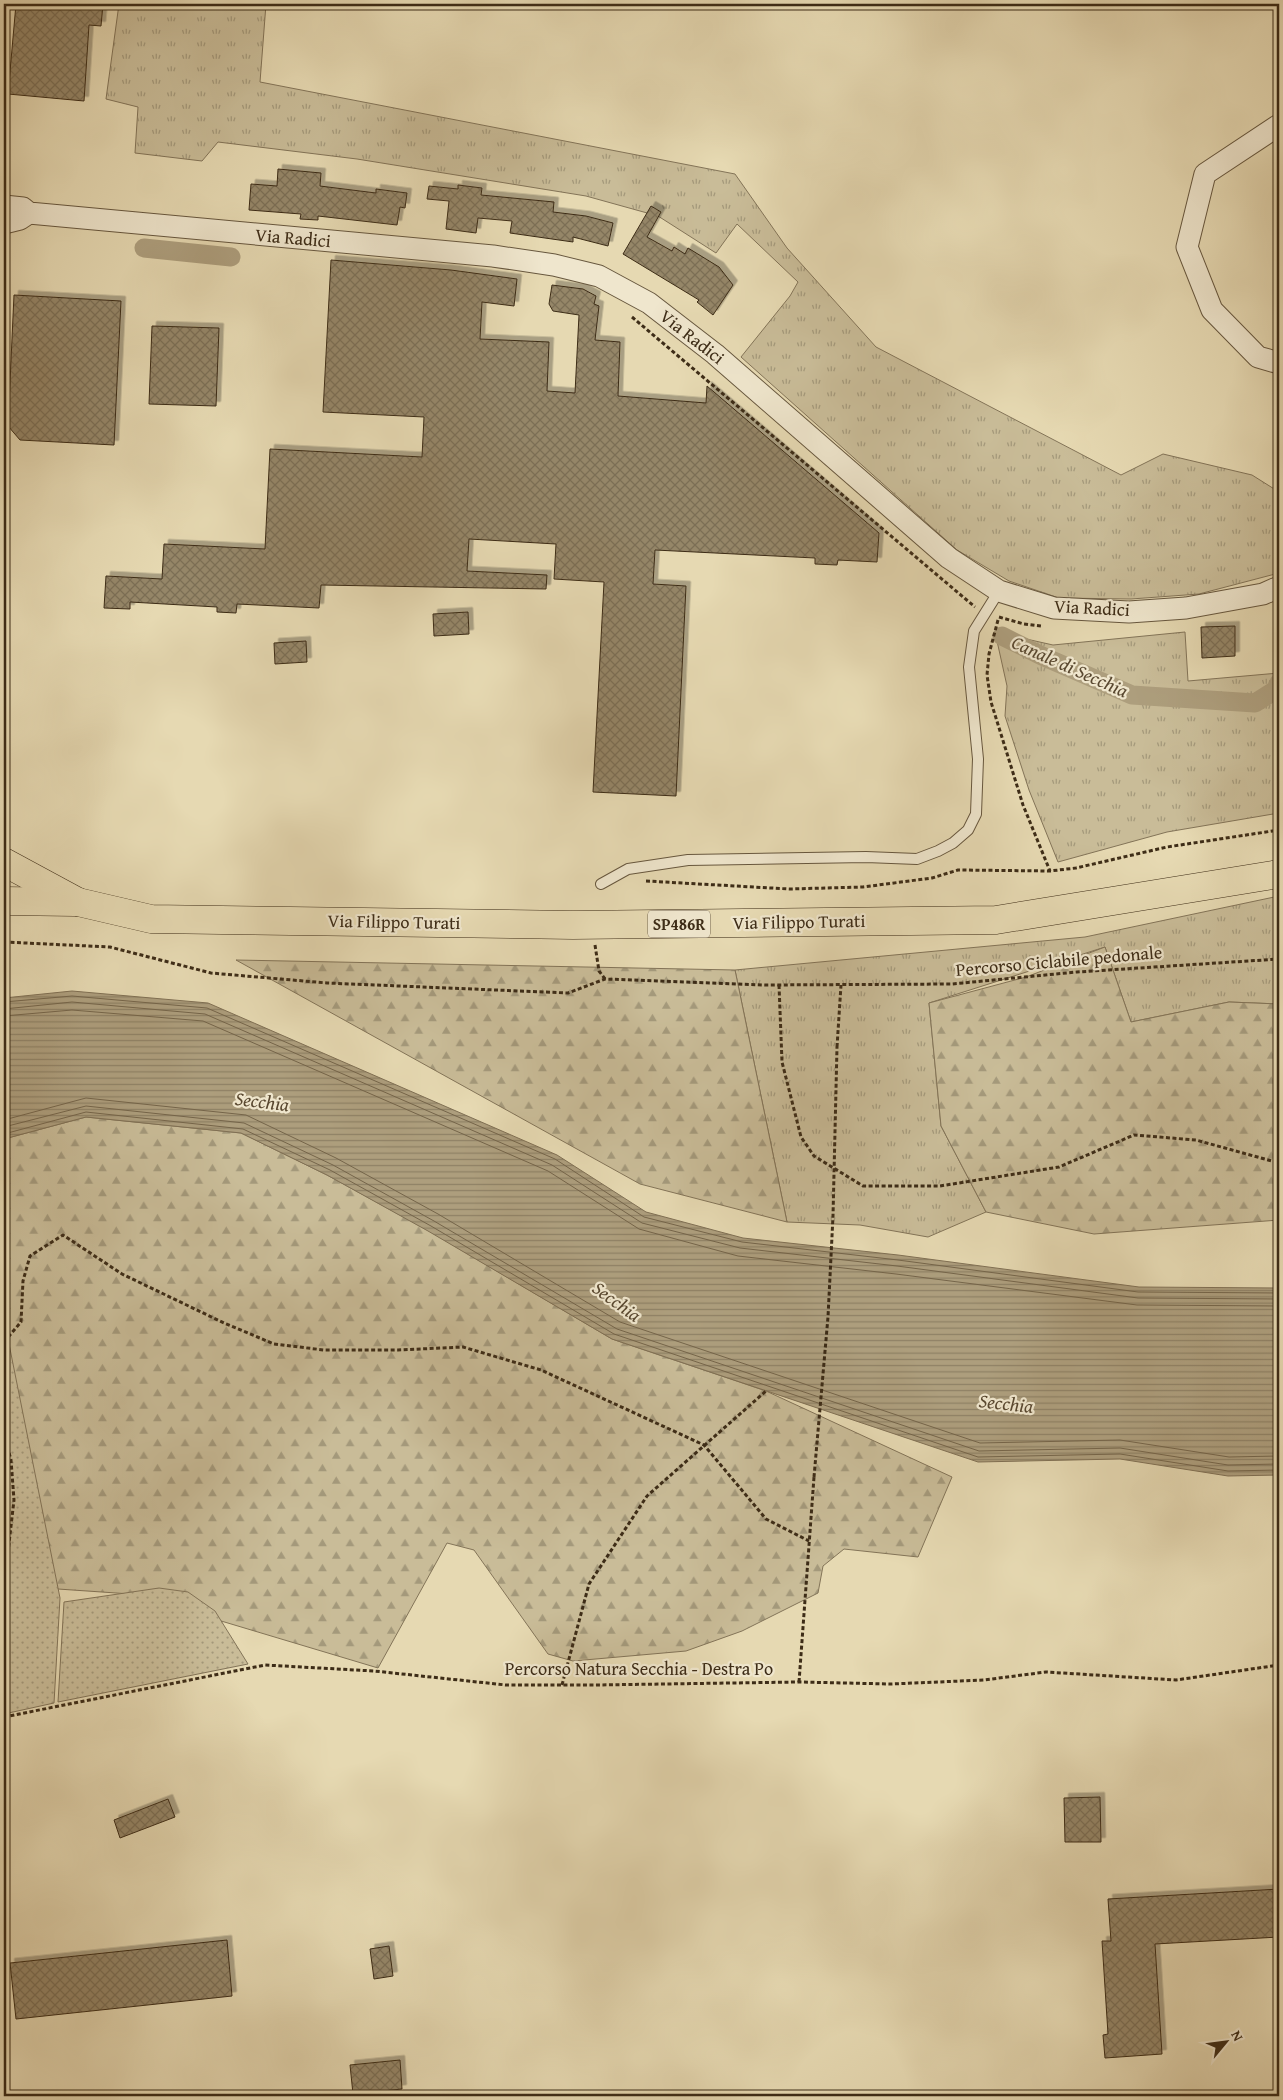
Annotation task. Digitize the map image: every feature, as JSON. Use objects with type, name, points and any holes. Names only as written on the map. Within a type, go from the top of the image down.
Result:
[{"type":"main road","name":"SP486R","points":[[4,862],[78,902]]},
{"type":"main road","name":"Via Filippo Turati","points":[[78,902],[151,919],[573,925],[996,920],[1279,874]]},
{"type":"main road","name":"SP486R","points":[[4,902],[78,902]]},
{"type":"street","points":[[1279,126],[1271,129],[1205,174],[1187,247],[1212,310],[1258,357],[1279,363]]},
{"type":"street","name":"Via Radici","points":[[4,206],[23,208],[30,213],[492,256],[554,265],[599,276],[649,303],[714,354],[950,558],[999,591],[1054,608],[1129,612],[1186,608],[1263,594],[1279,587]]},
{"type":"street","name":"Via Radici","points":[[4,223],[20,219],[30,213]]},
{"type":"lane","points":[[601,884],[628,868],[688,860],[866,857],[917,859],[953,843],[968,830],[976,814],[978,758],[969,667],[974,631],[999,591]]},
{"type":"path","points":[[631,316],[937,576],[984,613]]},
{"type":"path","points":[[999,617],[989,654],[986,674],[991,702],[1023,805],[1050,871]]},
{"type":"path","points":[[638,880],[789,889],[873,886],[932,878],[958,870],[1050,871],[1076,868],[1167,847],[1279,830]]},
{"type":"path","points":[[4,942],[110,947],[211,973],[327,983],[480,991],[568,993],[605,979],[599,972],[594,940]]},
{"type":"path","name":"Percorso Ciclabile pedonale","points":[[605,979],[779,985],[952,984],[1077,972],[1279,959]]},
{"type":"path","points":[[779,985],[782,1062],[801,1137],[814,1156],[863,1186],[940,1186],[1059,1167],[1134,1135],[1196,1140],[1279,1163]]},
{"type":"path","points":[[799,1682],[828,1317],[833,1216],[836,1047],[840,985]]},
{"type":"path","points":[[4,1342],[21,1322],[23,1281],[30,1256],[63,1235],[122,1274],[224,1324],[274,1344],[324,1350],[398,1350],[463,1347],[541,1370],[704,1445],[766,1519],[809,1541]]},
{"type":"path","points":[[562,1685],[589,1584],[647,1496],[766,1391]]},
{"type":"path","points":[[4,1434],[11,1460],[14,1500],[8,1552],[4,1559]]},
{"type":"path","name":"Percorso Natura Secchia - Destra Po","points":[[4,1717],[265,1665],[374,1672],[506,1685],[799,1682],[891,1684],[984,1680],[1046,1672],[1176,1680],[1279,1665]]},
{"type":"green space","points":[[119,4],[266,4],[260,82],[735,174],[787,248],[876,347],[1121,475],[1163,454],[1252,475],[1279,492],[1279,573],[1199,594],[1131,599],[1059,598],[1009,581],[957,550],[741,357],[790,296],[798,282],[737,224],[716,253],[658,216],[586,196],[357,159],[218,142],[202,161],[135,153],[138,107],[106,99]]},
{"type":"green space","points":[[995,632],[1053,645],[1185,632],[1188,681],[1279,673],[1279,813],[1167,832],[1058,862],[1029,790],[1005,716],[1007,686]]},
{"type":"green space","points":[[1279,896],[1279,1004],[1229,1002],[1131,1022],[1105,947],[929,1003],[941,1126],[986,1212],[928,1237],[860,1225],[787,1222],[735,970],[1085,937]]},
{"type":"green space","points":[[1105,947],[1131,1022],[1229,1002],[1279,1004],[1279,1220],[1094,1234],[986,1212],[941,1126],[929,1003],[1026,977]]},
{"type":"green space","points":[[236,960],[735,970],[787,1222],[640,1184]]},
{"type":"green space","points":[[86,1117],[241,1133],[327,1175],[429,1231],[612,1339],[766,1391],[952,1477],[918,1557],[844,1549],[823,1566],[818,1593],[742,1631],[686,1651],[573,1661],[548,1654],[474,1550],[447,1543],[378,1668],[131,1594],[14,1586],[4,1574],[4,1139]]},
{"type":"green space","points":[[4,1319],[60,1598],[54,1703],[4,1714]]},
{"type":"green space","points":[[159,1588],[188,1592],[215,1611],[248,1664],[58,1702],[64,1602]]},
{"type":"water","name":"Secchia","points":[[72,991],[208,1003],[557,1155],[646,1212],[743,1238],[898,1255],[1139,1287],[1279,1288],[1279,1475],[1228,1476],[1120,1459],[978,1462],[612,1339],[428,1231],[327,1175],[241,1133],[86,1117],[4,1139],[4,998]]},
{"type":"building","points":[[16,4],[103,4],[101,26],[89,25],[84,101],[8,94]]},
{"type":"building","points":[[278,169],[321,173],[320,186],[376,193],[376,189],[407,193],[405,208],[400,207],[397,225],[318,216],[318,220],[300,219],[301,214],[249,210],[251,184],[277,186]]},
{"type":"building","points":[[458,185],[482,188],[481,195],[554,202],[553,212],[586,216],[613,223],[608,246],[573,237],[573,242],[510,233],[512,221],[478,218],[476,233],[446,229],[449,201],[427,199],[429,186],[458,189]]},
{"type":"building","points":[[651,206],[661,212],[647,237],[672,251],[674,247],[685,254],[688,248],[719,267],[733,285],[713,315],[697,302],[699,300],[623,254]]},
{"type":"building","points":[[331,260],[451,270],[517,279],[514,306],[482,302],[480,339],[549,342],[547,391],[575,393],[579,315],[553,311],[549,304],[552,285],[583,289],[596,296],[594,304],[599,306],[595,340],[620,342],[618,396],[706,403],[707,386],[879,533],[877,562],[838,560],[837,565],[815,564],[815,558],[655,550],[653,584],[686,586],[676,796],[593,792],[604,582],[554,579],[556,544],[469,539],[467,571],[547,575],[546,589],[321,585],[319,608],[237,604],[236,613],[217,612],[217,607],[130,602],[130,609],[104,608],[106,576],[162,579],[164,544],[265,549],[270,449],[422,457],[424,417],[323,412]]},
{"type":"building","points":[[14,295],[121,301],[114,445],[20,440],[8,426]]},
{"type":"building","points":[[152,326],[219,328],[216,406],[149,404]]},
{"type":"building","points":[[468,612],[469,634],[434,636],[433,614]]},
{"type":"building","points":[[1235,626],[1235,656],[1202,658],[1201,627]]},
{"type":"building","points":[[306,641],[307,662],[275,664],[274,643]]},
{"type":"building","points":[[1100,1797],[1101,1842],[1065,1842],[1064,1798]]},
{"type":"building","points":[[168,1799],[175,1817],[120,1838],[114,1820]]},
{"type":"building","points":[[1279,1889],[1279,1937],[1155,1944],[1162,2054],[1105,2058],[1103,2035],[1108,2034],[1102,1941],[1111,1941],[1108,1899]]},
{"type":"building","points":[[227,1940],[232,1996],[16,2019],[10,1963]]},
{"type":"building","points":[[389,1946],[393,1976],[374,1979],[370,1949]]},
{"type":"building","points":[[400,2060],[402,2089],[353,2094],[350,2065]]},
{"type":"waterway","name":"Canale di Secchia","points":[[144,248],[231,257]]},
{"type":"waterway","name":"Canale di Secchia","points":[[1002,636],[1042,656],[1132,695],[1255,703],[1277,689],[1279,683]]}]
